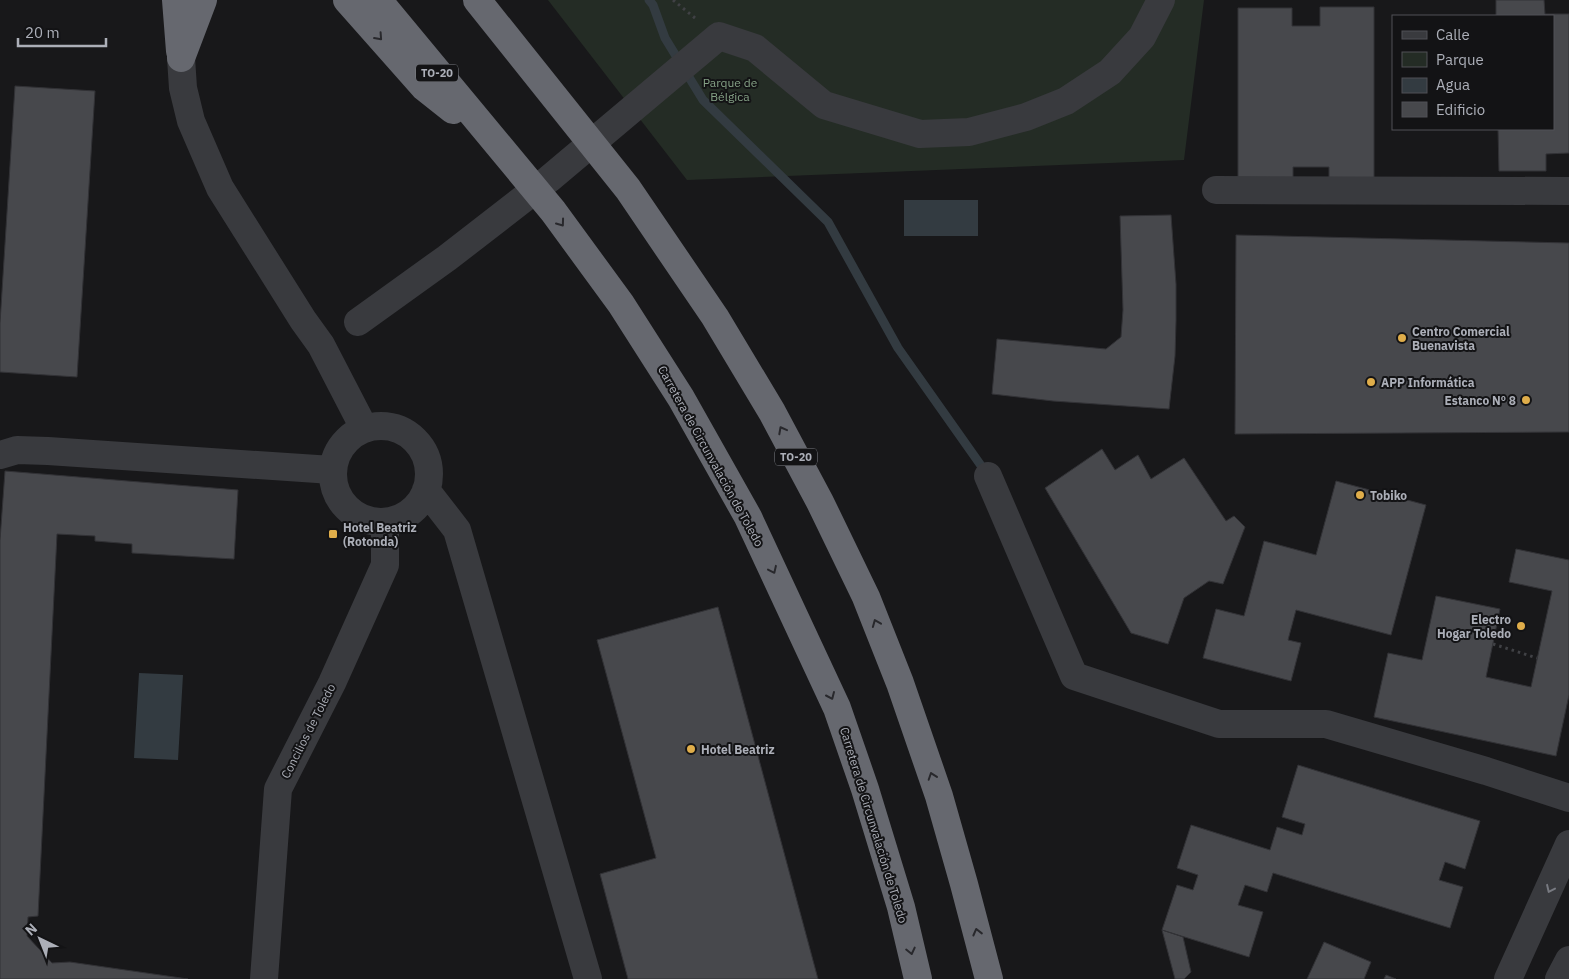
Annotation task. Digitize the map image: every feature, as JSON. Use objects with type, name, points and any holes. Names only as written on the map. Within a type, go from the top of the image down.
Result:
[{"type":"highway","points":[[176,0],[181,58]]},
{"type":"highway","points":[[181,58],[203,0]]},
{"type":"highway","points":[[347,0],[424,87],[497,145]]},
{"type":"highway","name":"Carretera de Circunvalación de Toledo","points":[[378,0],[553,211],[621,304],[681,398],[748,517],[837,708],[865,789],[901,907],[918,979]]},
{"type":"highway","name":"TO-20","points":[[477,0],[628,189],[704,301],[772,412],[820,502],[866,598],[900,683],[939,796],[989,979]]},
{"type":"street","points":[[358,322],[447,258],[549,179],[719,36],[755,48],[824,105],[920,134],[968,132],[1026,117],[1066,101],[1110,72],[1142,37],[1160,0]]},
{"type":"street","points":[[181,58],[183,88],[191,121],[220,188],[303,320],[321,345],[364,428]]},
{"type":"street","points":[[1216,190],[1569,191]]},
{"type":"street","points":[[380,425],[395,427],[409,434],[420,445],[427,460],[430,475],[420,503],[398,519],[385,523],[369,522],[354,515],[341,504],[334,488],[332,470],[335,457],[342,444],[364,428],[380,425]]},
{"type":"street","points":[[0,455],[17,450],[48,451],[332,470]]},
{"type":"street","points":[[988,476],[1074,676],[1219,724],[1326,724],[1486,771],[1569,798]]},
{"type":"street","points":[[426,490],[457,530],[588,979]]},
{"type":"street","name":"Concilios de Toledo","points":[[264,979],[278,789],[332,683],[385,565],[385,523]]},
{"type":"street","points":[[1508,979],[1569,844]]},
{"type":"street","points":[[1560,979],[1569,960]]},
{"type":"path","points":[[1493,644],[1537,658]]},
{"type":"green space","name":"Parque de Bélgica","points":[[548,0],[1204,0],[1184,160],[687,180]]},
{"type":"water","points":[[904,200],[978,200],[978,236],[904,236]]},
{"type":"water","points":[[139,673],[183,675],[178,760],[134,758]]},
{"type":"building","points":[[1496,0],[1544,0],[1545,14],[1569,14],[1569,153],[1546,154],[1546,171],[1499,171],[1498,130],[1554,130],[1554,15],[1496,15]]},
{"type":"building","points":[[1320,7],[1374,7],[1374,184],[1329,184],[1329,167],[1293,167],[1293,188],[1238,188],[1238,8],[1292,8],[1292,26],[1320,26]]},
{"type":"building","points":[[15,86],[95,91],[77,377],[0,372],[0,323]]},
{"type":"building","points":[[1171,215],[1176,284],[1176,321],[1175,356],[1169,409],[1053,401],[992,394],[997,339],[1106,349],[1121,337],[1123,310],[1120,216]]},
{"type":"building","name":"Centro Comercial Buenavista","points":[[1236,235],[1569,243],[1569,432],[1235,434]]},
{"type":"building","points":[[1102,449],[1115,470],[1138,455],[1151,479],[1184,458],[1226,521],[1234,516],[1245,527],[1223,584],[1209,581],[1184,598],[1168,644],[1131,633],[1045,488]]},
{"type":"building","points":[[5,471],[238,490],[234,559],[132,553],[132,544],[95,541],[95,536],[57,534],[38,916],[28,917],[27,936],[52,963],[70,962],[188,979],[0,979],[0,540]]},
{"type":"building","points":[[1336,481],[1426,505],[1391,635],[1296,610],[1288,640],[1301,643],[1291,681],[1203,658],[1216,609],[1244,616],[1264,541],[1316,555]]},
{"type":"building","points":[[1516,549],[1569,560],[1569,695],[1556,756],[1374,717],[1388,653],[1422,660],[1436,596],[1500,609],[1486,677],[1531,687],[1552,591],[1509,582]]},
{"type":"building","name":"Hotel Beatriz","points":[[718,607],[818,979],[628,979],[600,874],[656,858],[597,640]]},
{"type":"building","points":[[1298,765],[1480,821],[1465,869],[1445,862],[1439,880],[1463,887],[1450,928],[1273,873],[1267,892],[1245,885],[1238,905],[1263,912],[1249,957],[1162,930],[1177,885],[1193,890],[1198,875],[1177,868],[1191,825],[1270,850],[1277,827],[1302,835],[1305,824],[1282,817]]},
{"type":"building","points":[[1162,930],[1183,937],[1191,972],[1184,979],[1175,979]]},
{"type":"building","points":[[1324,942],[1371,962],[1364,979],[1307,979]]},
{"type":"building","points":[[1386,975],[1396,979],[1384,979]]},
{"type":"waterway","points":[[649,0],[653,5],[665,38],[703,100],[828,222],[898,348],[987,474]]},
{"type":"place","name":"Centro Comercial Buenavista","points":[[1402,338]]},
{"type":"place","name":"APP Informática","points":[[1371,382]]},
{"type":"place","name":"Estanco Nº 8","points":[[1526,400]]},
{"type":"place","name":"Tobiko","points":[[1360,495]]},
{"type":"place","name":"Hotel Beatriz (Rotonda)","points":[[333,534]]},
{"type":"place","name":"Electro Hogar Toledo","points":[[1521,626]]},
{"type":"place","name":"Hotel Beatriz","points":[[691,749]]}]
